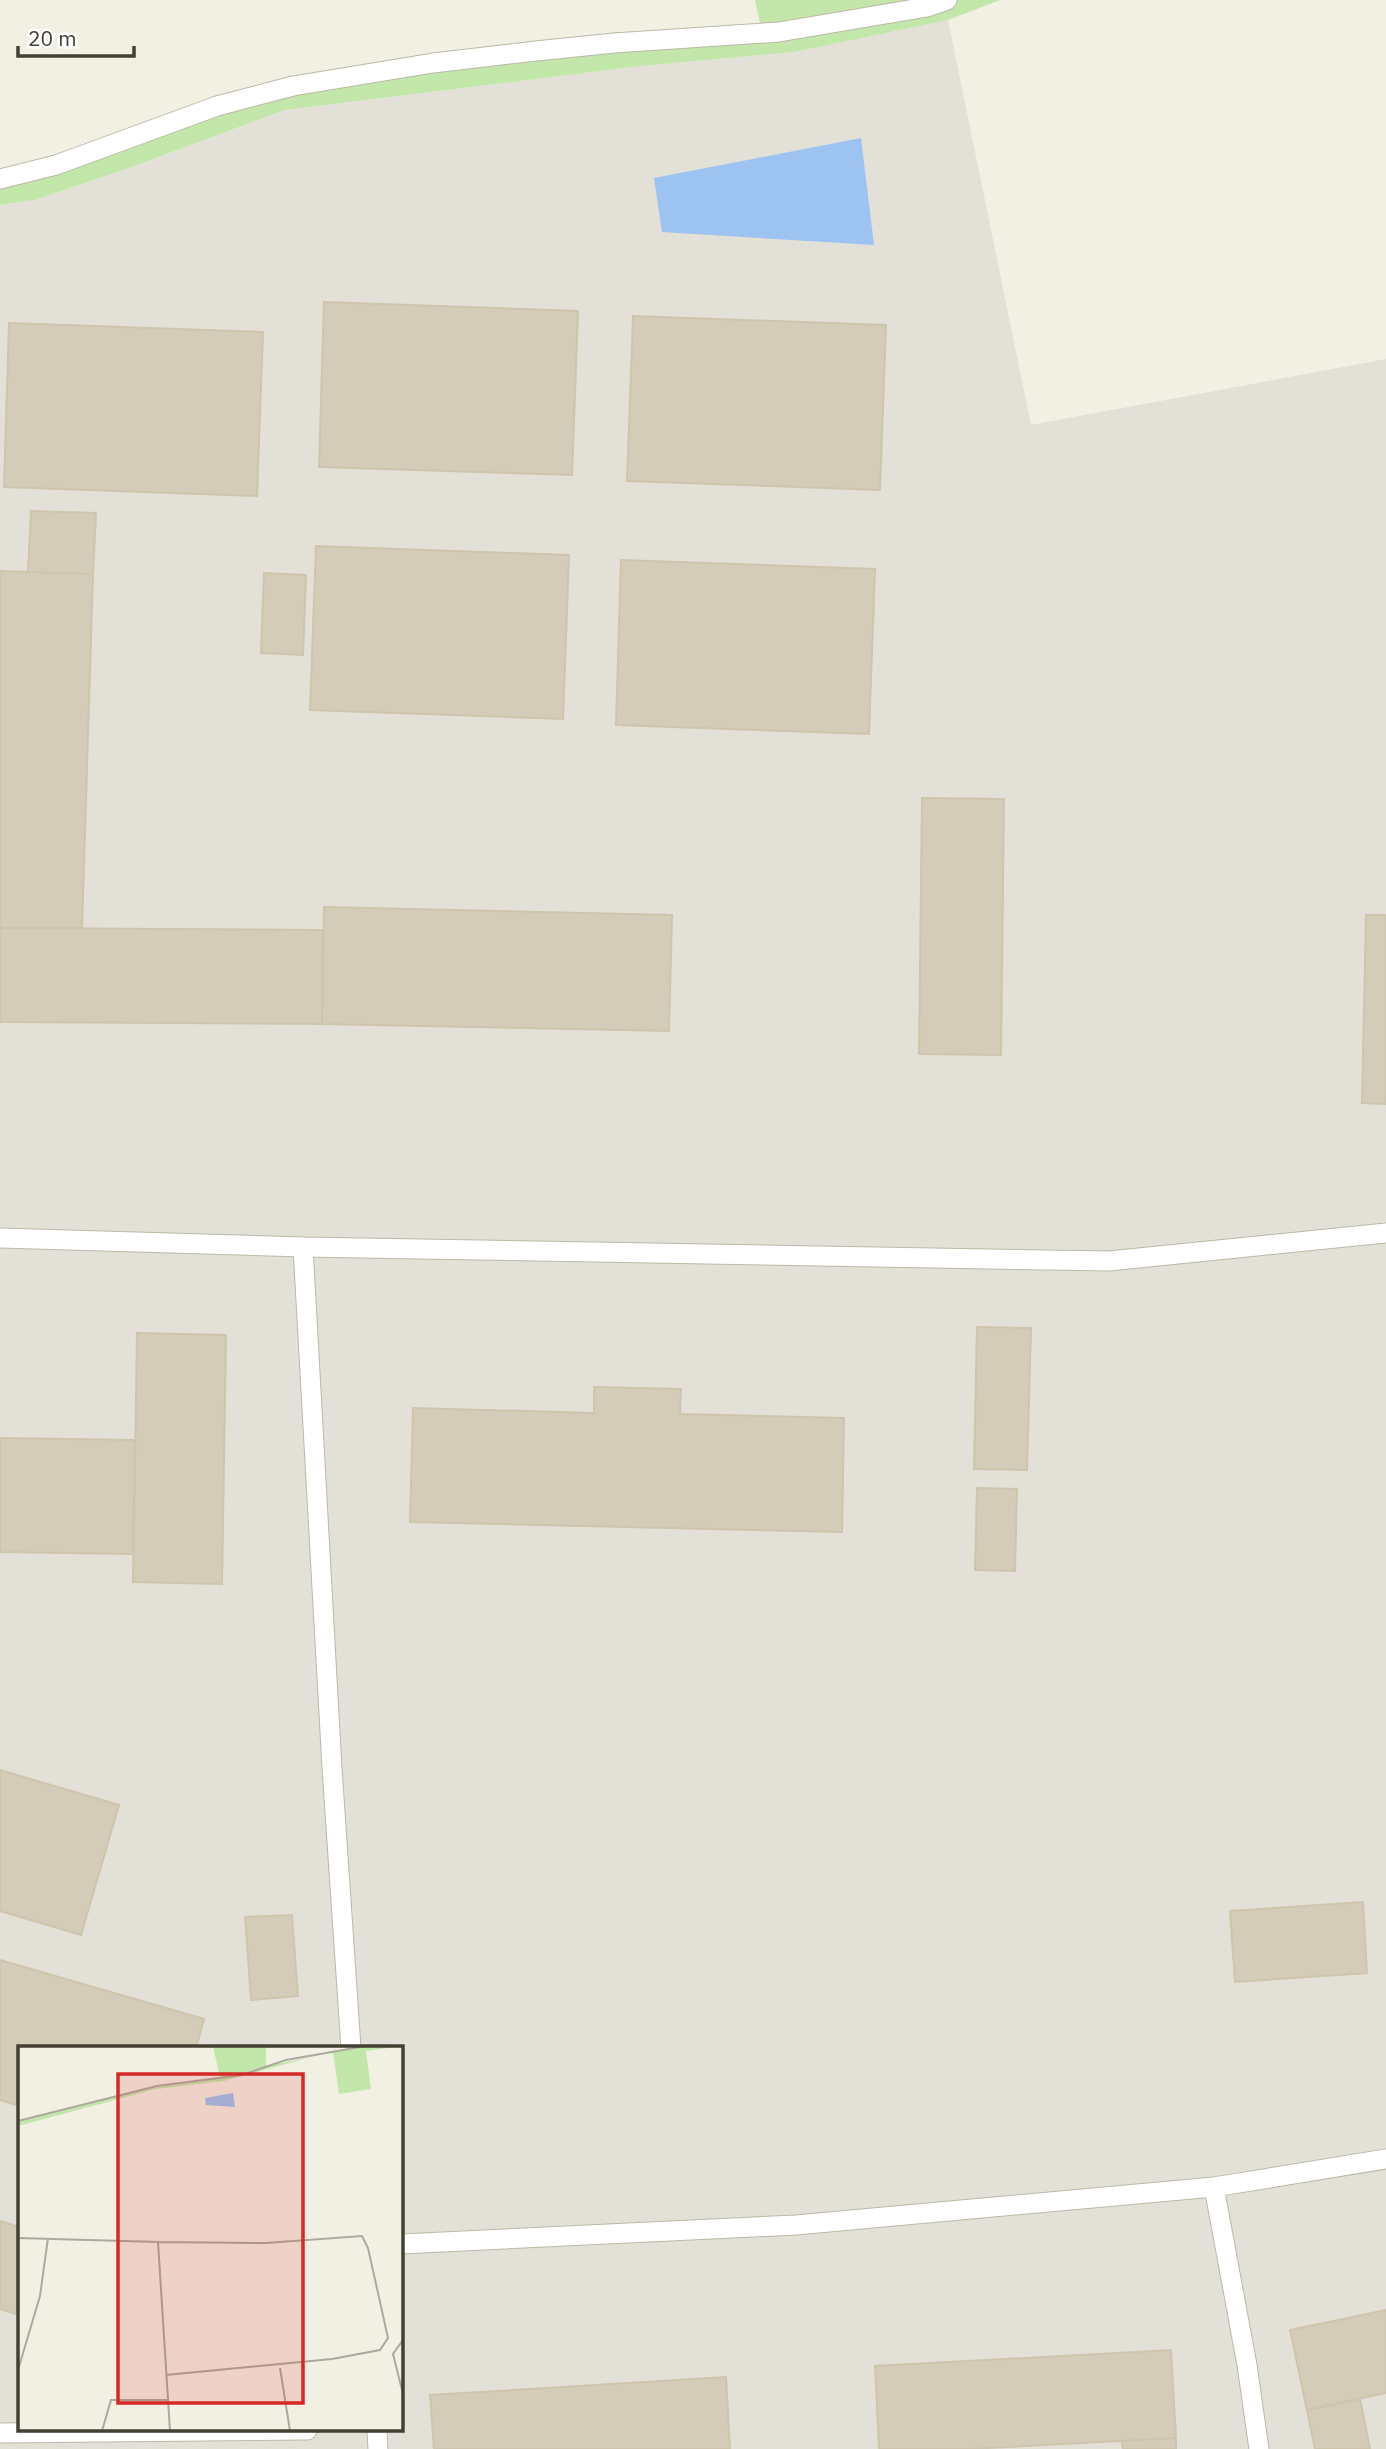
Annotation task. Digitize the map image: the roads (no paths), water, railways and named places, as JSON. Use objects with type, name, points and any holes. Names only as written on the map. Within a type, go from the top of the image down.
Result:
[{"type":"lane","points":[[0,180],[56,165],[217,106],[293,86],[433,63],[614,43],[779,32],[927,7],[947,0]]},
{"type":"lane","points":[[0,1238],[303,1247],[1109,1261],[1386,1233]]},
{"type":"lane","points":[[303,1247],[331,1768],[351,2046]]},
{"type":"lane","points":[[402,2244],[796,2225],[1214,2187],[1386,2159]]},
{"type":"lane","points":[[1214,2187],[1247,2365],[1259,2449]]},
{"type":"lane","points":[[0,2433],[102,2432]]},
{"type":"water","points":[[861,138],[874,245],[662,232],[654,178]]}]
